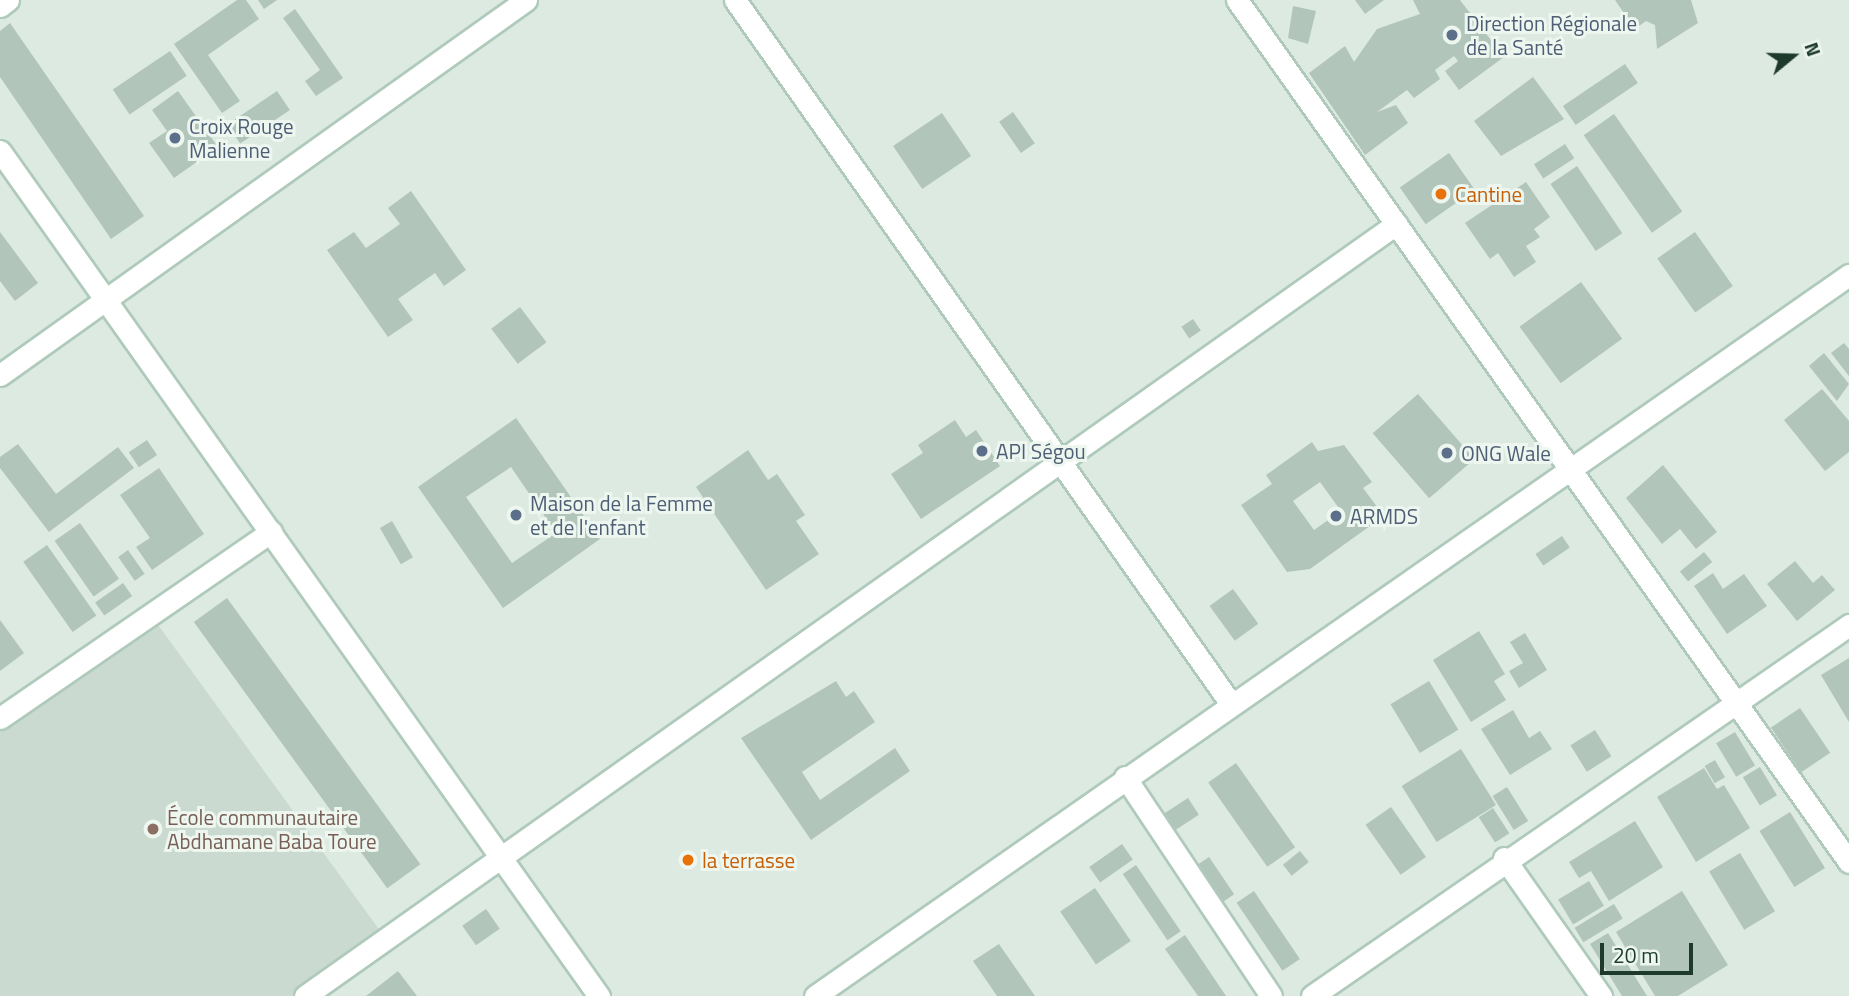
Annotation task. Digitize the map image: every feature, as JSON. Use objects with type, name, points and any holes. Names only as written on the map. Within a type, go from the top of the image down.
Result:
[{"type":"street","points":[[0,6],[8,0]]},
{"type":"street","points":[[0,375],[526,0]]},
{"type":"street","points":[[735,0],[1231,704]]},
{"type":"street","points":[[1248,4],[1396,224],[1849,862]]},
{"type":"street","points":[[0,151],[599,996]]},
{"type":"street","points":[[305,996],[1062,463],[1396,224]]},
{"type":"street","points":[[815,996],[1569,467],[1849,275]]},
{"type":"street","points":[[0,718],[271,532]]},
{"type":"street","points":[[1312,996],[1504,858],[1738,705],[1849,625]]},
{"type":"street","points":[[1125,777],[1271,996]]},
{"type":"street","points":[[1504,858],[1601,996]]},
{"type":"shaded area","name":"École communautaire Abdhamane Baba Toure","points":[[148,611],[386,939],[305,996],[0,996],[0,718]]},
{"type":"building","points":[[237,0],[246,0],[259,19],[208,55],[240,101],[222,113],[174,44]]},
{"type":"building","points":[[258,0],[277,0],[264,9]]},
{"type":"building","points":[[1355,0],[1384,0],[1365,14]]},
{"type":"building","points":[[1413,0],[1460,0],[1504,57],[1459,90],[1445,71],[1458,61],[1454,56],[1435,70],[1440,79],[1414,98],[1407,90],[1377,112],[1396,105],[1408,123],[1365,155],[1309,73],[1345,46],[1354,62],[1377,29],[1420,14]]},
{"type":"building","points":[[1615,0],[1691,0],[1698,23],[1657,49],[1655,25],[1646,21],[1635,29]]},
{"type":"building","points":[[1293,6],[1316,11],[1308,44],[1288,38]]},
{"type":"building","points":[[295,9],[343,78],[316,96],[305,81],[320,70],[283,18]]},
{"type":"building","points":[[10,23],[144,216],[111,239],[0,77],[0,31]]},
{"type":"building","points":[[170,51],[187,76],[130,114],[113,90]]},
{"type":"building","points":[[1625,64],[1638,83],[1576,125],[1563,106]]},
{"type":"building","points":[[1533,77],[1564,119],[1501,156],[1474,121]]},
{"type":"building","points":[[178,91],[218,147],[174,178],[149,143],[167,131],[152,110]]},
{"type":"building","points":[[277,91],[290,110],[240,144],[227,125]]},
{"type":"building","points":[[1013,112],[1035,143],[1021,153],[999,122]]},
{"type":"building","points":[[942,113],[971,156],[922,189],[893,146]]},
{"type":"building","points":[[1614,114],[1682,211],[1652,233],[1584,135]]},
{"type":"building","points":[[1565,144],[1574,158],[1543,178],[1534,164]]},
{"type":"building","points":[[1449,153],[1475,190],[1426,224],[1400,187]]},
{"type":"building","points":[[1577,166],[1622,233],[1596,251],[1550,184]]},
{"type":"building","points":[[1526,182],[1550,217],[1534,229],[1540,237],[1526,246],[1536,262],[1514,277],[1498,253],[1490,259],[1465,223]]},
{"type":"building","points":[[411,191],[466,270],[444,286],[435,273],[398,299],[413,320],[388,337],[327,250],[354,232],[366,248],[400,224],[388,208]]},
{"type":"building","points":[[0,232],[38,283],[15,301],[0,281]]},
{"type":"building","points":[[1695,232],[1733,286],[1695,312],[1657,258]]},
{"type":"building","points":[[1581,282],[1622,339],[1561,383],[1520,327]]},
{"type":"building","points":[[520,307],[546,342],[518,364],[491,329]]},
{"type":"building","points":[[1193,319],[1201,331],[1189,338],[1181,327]]},
{"type":"building","points":[[1844,343],[1849,349],[1849,376],[1831,353]]},
{"type":"building","points":[[1824,353],[1849,384],[1837,401],[1809,366]]},
{"type":"building","points":[[1822,389],[1849,421],[1849,452],[1825,471],[1784,420]]},
{"type":"building","points":[[1418,394],[1474,459],[1429,498],[1373,433]]},
{"type":"building","points":[[516,418],[600,539],[503,608],[418,487]],"holes":[[[511,467],[556,533],[512,563],[466,497]]]},
{"type":"building","points":[[955,420],[966,437],[976,430],[1000,466],[921,519],[891,474],[923,453],[918,445]]},
{"type":"building","points":[[147,440],[157,455],[139,467],[129,452]]},
{"type":"building","points":[[1312,442],[1318,451],[1344,445],[1372,482],[1363,488],[1384,516],[1310,569],[1287,572],[1241,505],[1272,484],[1266,475]],"holes":[[[1320,482],[1341,511],[1314,530],[1293,501]]]},
{"type":"building","points":[[18,444],[56,494],[118,447],[134,468],[49,532],[0,468],[0,457]]},
{"type":"building","points":[[748,450],[768,480],[777,474],[805,515],[796,521],[819,554],[766,590],[696,487]]},
{"type":"building","points":[[1663,465],[1717,532],[1696,549],[1680,529],[1662,544],[1626,498]]},
{"type":"building","points":[[159,468],[204,534],[152,570],[136,547],[150,538],[120,495]]},
{"type":"building","points":[[392,521],[413,557],[401,564],[380,528]]},
{"type":"building","points":[[80,523],[119,579],[94,596],[55,541]]},
{"type":"building","points":[[1562,536],[1570,548],[1543,566],[1535,554]]},
{"type":"building","points":[[47,545],[96,615],[73,632],[23,562]]},
{"type":"building","points":[[128,550],[145,574],[135,581],[118,557]]},
{"type":"building","points":[[1704,552],[1712,562],[1688,582],[1680,572]]},
{"type":"building","points":[[1795,561],[1813,583],[1822,575],[1835,590],[1797,621],[1767,584]]},
{"type":"building","points":[[1713,573],[1723,589],[1744,574],[1767,606],[1727,634],[1694,586]]},
{"type":"building","points":[[123,583],[132,596],[104,616],[95,603]]},
{"type":"building","points":[[1233,589],[1258,624],[1235,641],[1210,606]]},
{"type":"building","points":[[227,598],[420,864],[387,888],[194,622]]},
{"type":"building","points":[[0,620],[24,653],[0,671]]},
{"type":"building","points":[[1479,631],[1505,674],[1494,681],[1506,700],[1471,722],[1433,660]]},
{"type":"building","points":[[1525,633],[1547,670],[1519,688],[1509,671],[1523,663],[1510,642]]},
{"type":"building","points":[[1849,658],[1849,722],[1821,675]]},
{"type":"building","points":[[836,681],[846,697],[854,691],[875,722],[802,772],[820,800],[895,748],[910,771],[811,840],[741,738]]},
{"type":"building","points":[[1429,681],[1458,730],[1420,753],[1390,704]]},
{"type":"building","points":[[1800,708],[1830,753],[1801,772],[1771,728]]},
{"type":"building","points":[[1513,710],[1529,738],[1540,731],[1552,749],[1510,775],[1481,729]]},
{"type":"building","points":[[1595,730],[1611,756],[1587,772],[1570,745]]},
{"type":"building","points":[[1735,732],[1755,765],[1736,777],[1716,743]]},
{"type":"building","points":[[1461,749],[1496,805],[1437,842],[1402,786]]},
{"type":"building","points":[[1715,760],[1725,777],[1715,783],[1705,766]]},
{"type":"building","points":[[1236,763],[1295,847],[1267,867],[1208,783]]},
{"type":"building","points":[[1760,767],[1777,795],[1760,806],[1743,777]]},
{"type":"building","points":[[1704,768],[1717,789],[1724,785],[1750,828],[1696,862],[1657,797]]},
{"type":"building","points":[[1507,787],[1528,821],[1514,830],[1493,796]]},
{"type":"building","points":[[1188,798],[1199,815],[1171,833],[1160,816]]},
{"type":"building","points":[[1391,807],[1426,857],[1401,875],[1366,825]]},
{"type":"building","points":[[1493,808],[1509,833],[1495,842],[1479,817]]},
{"type":"building","points":[[1790,812],[1825,868],[1794,887],[1759,831]]},
{"type":"building","points":[[1635,821],[1663,867],[1609,901],[1591,871],[1579,878],[1569,862]]},
{"type":"building","points":[[1122,844],[1133,860],[1100,883],[1089,867]]},
{"type":"building","points":[[1300,851],[1309,862],[1292,876],[1283,865]]},
{"type":"building","points":[[1740,853],[1775,911],[1744,930],[1709,872]]},
{"type":"building","points":[[1209,857],[1234,894],[1220,904],[1195,867]]},
{"type":"building","points":[[1136,865],[1181,931],[1167,940],[1123,874]]},
{"type":"building","points":[[1589,881],[1604,906],[1573,924],[1558,900]]},
{"type":"building","points":[[1095,888],[1131,941],[1096,965],[1060,911]]},
{"type":"building","points":[[1254,891],[1300,959],[1282,971],[1237,903]]},
{"type":"building","points":[[1682,891],[1728,965],[1678,996],[1655,996],[1616,932]]},
{"type":"building","points":[[1614,904],[1623,919],[1583,942],[1575,928]]},
{"type":"building","points":[[486,909],[500,929],[476,945],[462,926]]},
{"type":"building","points":[[1608,933],[1647,996],[1622,996],[1590,944]]},
{"type":"building","points":[[1185,935],[1226,996],[1198,996],[1165,949]]},
{"type":"building","points":[[999,944],[1035,996],[997,996],[973,961]]},
{"type":"building","points":[[398,971],[417,996],[366,996]]},
{"type":"place","name":"Direction Régionale de la Santé","points":[[1452,35]]},
{"type":"place","name":"Croix Rouge Malienne","points":[[175,138]]},
{"type":"place","name":"Cantine","points":[[1441,194]]},
{"type":"place","name":"API Ségou","points":[[982,451]]},
{"type":"place","name":"ONG Wale","points":[[1447,453]]},
{"type":"place","name":"Maison de la Femme et de l'enfant","points":[[516,515]]},
{"type":"place","name":"ARMDS","points":[[1336,516]]},
{"type":"place","name":"École communautaire Abdhamane Baba Toure","points":[[153,829]]},
{"type":"place","name":"la terrasse","points":[[688,860]]}]
